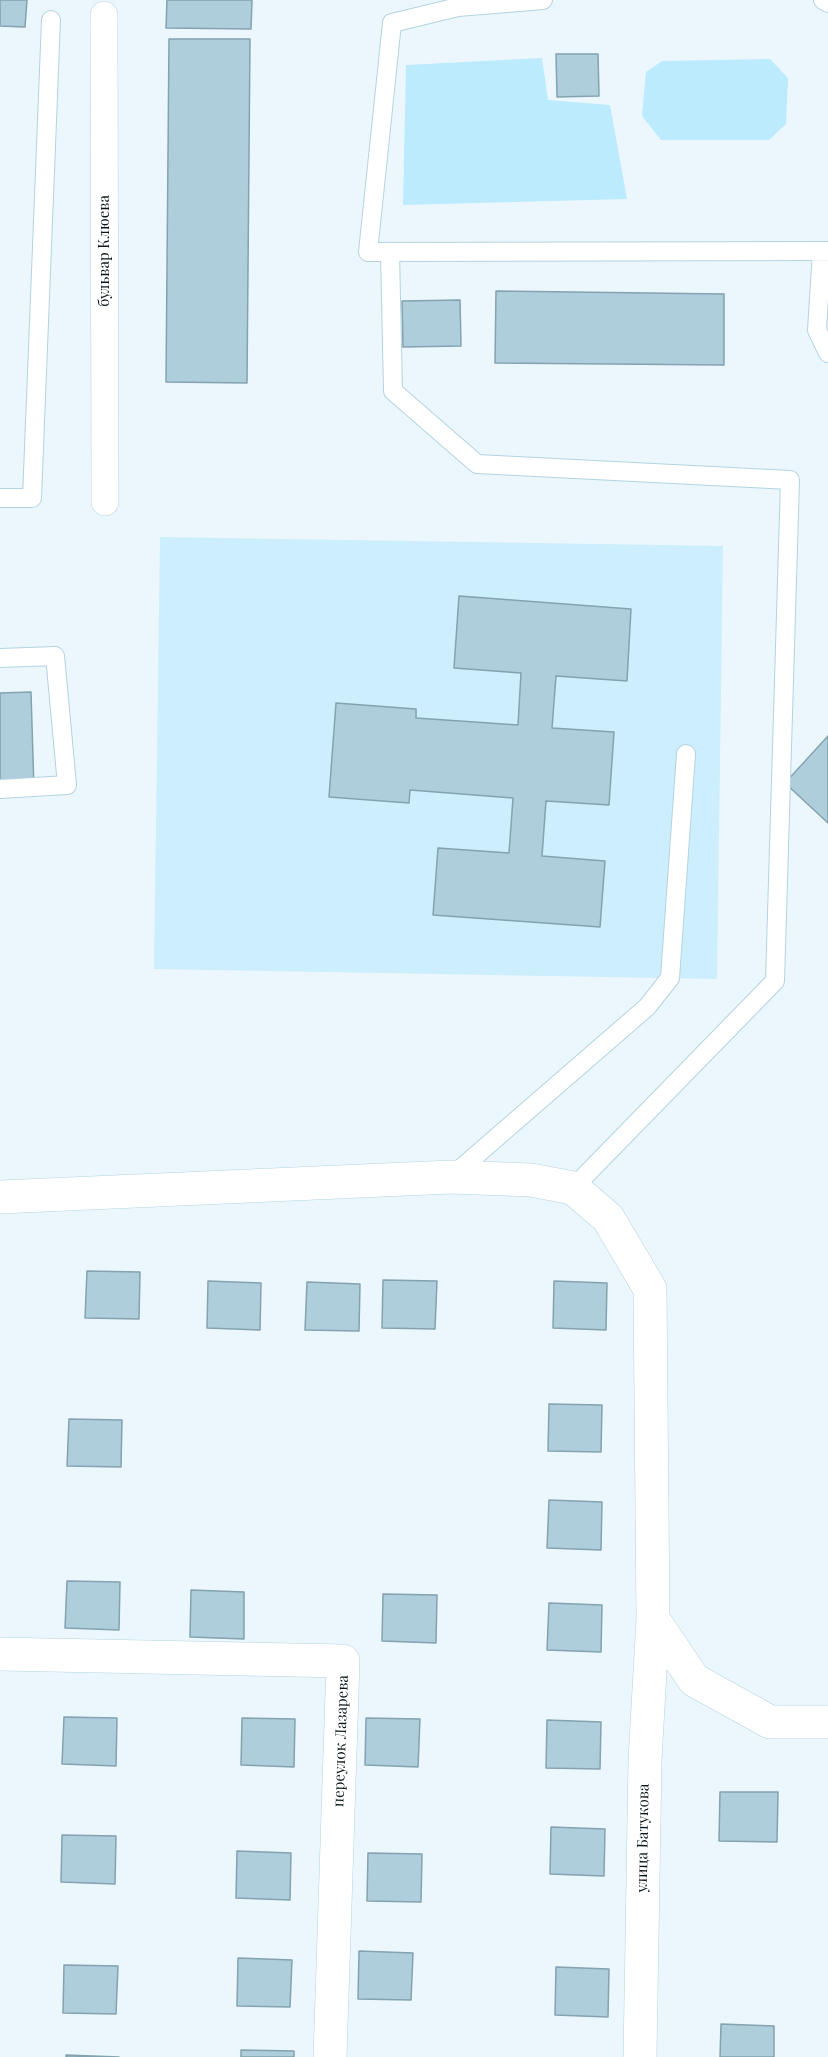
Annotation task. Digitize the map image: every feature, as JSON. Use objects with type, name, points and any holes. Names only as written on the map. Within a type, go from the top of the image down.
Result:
[{"type":"street","name":"бульвар Клюева","points":[[103,8],[105,502]]},
{"type":"street","points":[[0,1197],[451,1177],[531,1180],[573,1188]]},
{"type":"street","name":"улица Батукова","points":[[573,1188],[608,1218],[650,1290],[653,1618],[645,1760],[640,2057]]},
{"type":"street","points":[[653,1618],[694,1680],[770,1722],[828,1722]]},
{"type":"street","name":"переулок Лазарева","points":[[0,1654],[343,1661],[330,2057]]},
{"type":"lane","points":[[543,0],[458,7],[392,23],[368,252],[825,252],[817,330],[828,353]]},
{"type":"lane","points":[[823,0],[828,3]]},
{"type":"lane","points":[[0,498],[32,498],[51,20]]},
{"type":"lane","points":[[390,252],[393,391],[477,464],[790,480],[776,981],[573,1188]]},
{"type":"lane","points":[[0,658],[56,656],[67,785],[0,789]]},
{"type":"lane","points":[[451,1177],[647,1007],[670,978],[686,754]]},
{"type":"shaded area","points":[[542,58],[548,100],[610,105],[627,199],[403,205],[406,65]]},
{"type":"shaded area","points":[[770,59],[788,78],[786,124],[769,140],[661,140],[642,116],[646,72],[662,61]]},
{"type":"shaded area","points":[[160,537],[723,546],[717,979],[154,969]]},
{"type":"building","points":[[0,0],[27,0],[25,27],[0,26]]},
{"type":"building","points":[[167,0],[252,0],[251,29],[166,28]]},
{"type":"building","points":[[169,39],[250,39],[247,383],[166,382]]},
{"type":"building","points":[[556,54],[598,54],[599,96],[557,97]]},
{"type":"building","points":[[496,291],[724,294],[724,365],[495,363]]},
{"type":"building","points":[[460,300],[461,346],[403,347],[402,301]]},
{"type":"building","points":[[459,596],[631,609],[627,681],[556,676],[552,728],[614,732],[609,805],[546,801],[542,856],[605,861],[600,927],[433,915],[438,848],[509,853],[513,798],[410,790],[409,803],[329,797],[336,703],[416,709],[416,718],[518,725],[521,673],[454,668]]},
{"type":"building","points":[[31,692],[34,790],[0,791],[0,693]]},
{"type":"building","points":[[828,736],[828,823],[785,783]]},
{"type":"building","points":[[87,1271],[140,1272],[139,1319],[85,1318]]},
{"type":"building","points":[[383,1280],[437,1281],[435,1329],[382,1328]]},
{"type":"building","points":[[208,1281],[261,1283],[260,1330],[207,1328]]},
{"type":"building","points":[[554,1281],[607,1283],[606,1330],[553,1328]]},
{"type":"building","points":[[307,1282],[360,1284],[359,1331],[305,1330]]},
{"type":"building","points":[[549,1404],[602,1405],[601,1452],[548,1451]]},
{"type":"building","points":[[69,1419],[122,1420],[121,1467],[67,1466]]},
{"type":"building","points":[[549,1500],[602,1502],[601,1550],[547,1548]]},
{"type":"building","points":[[67,1581],[120,1582],[119,1630],[65,1628]]},
{"type":"building","points":[[191,1590],[244,1592],[244,1639],[190,1637]]},
{"type":"building","points":[[383,1594],[437,1595],[436,1643],[382,1641]]},
{"type":"building","points":[[549,1603],[602,1605],[601,1652],[547,1650]]},
{"type":"building","points":[[64,1717],[117,1718],[116,1766],[62,1764]]},
{"type":"building","points":[[242,1718],[295,1719],[294,1767],[241,1765]]},
{"type":"building","points":[[366,1718],[420,1719],[418,1767],[365,1765]]},
{"type":"building","points":[[547,1720],[601,1722],[600,1769],[546,1768]]},
{"type":"building","points":[[720,1792],[778,1792],[777,1842],[719,1841]]},
{"type":"building","points":[[551,1827],[605,1829],[604,1876],[550,1874]]},
{"type":"building","points":[[62,1835],[116,1836],[115,1884],[61,1882]]},
{"type":"building","points":[[237,1851],[291,1853],[290,1900],[236,1898]]},
{"type":"building","points":[[368,1853],[422,1854],[421,1902],[367,1901]]},
{"type":"building","points":[[359,1951],[413,1953],[411,2000],[358,1999]]},
{"type":"building","points":[[238,1958],[292,1960],[290,2007],[237,2006]]},
{"type":"building","points":[[64,1965],[118,1966],[116,2014],[63,2013]]},
{"type":"building","points":[[556,1967],[609,1969],[608,2017],[555,2015]]},
{"type":"building","points":[[721,2024],[774,2026],[774,2057],[720,2057]]},
{"type":"building","points":[[241,2050],[294,2051],[294,2057],[241,2057]]},
{"type":"building","points":[[66,2055],[119,2057],[66,2057]]}]
